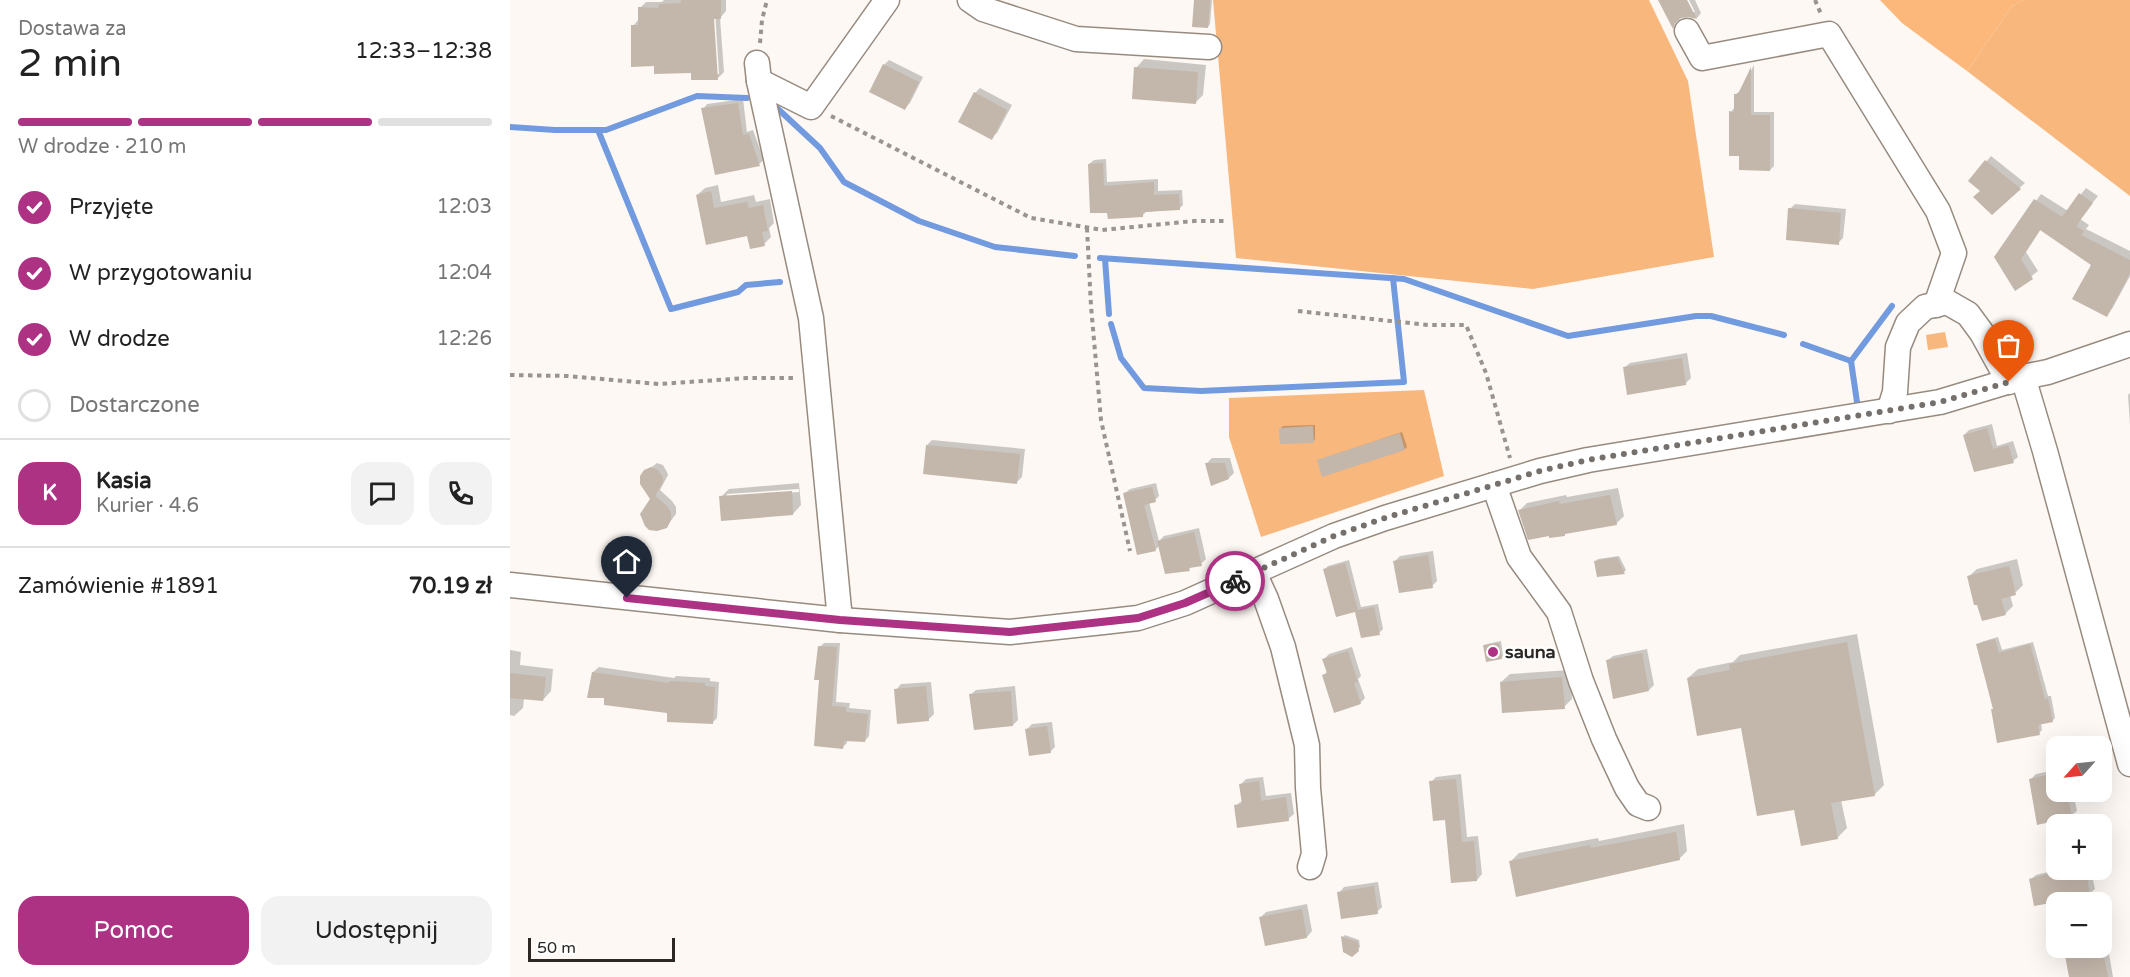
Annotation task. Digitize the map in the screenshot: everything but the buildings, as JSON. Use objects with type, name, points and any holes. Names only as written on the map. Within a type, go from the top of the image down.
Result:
[{"type":"street","points":[[758,72],[811,107],[887,0]]},
{"type":"street","points":[[970,0],[983,9],[1076,39],[1209,47]]},
{"type":"street","points":[[1687,31],[1702,58],[1829,34],[1938,211],[1954,253],[1936,305]]},
{"type":"street","points":[[758,72],[811,318],[840,620]]},
{"type":"street","points":[[1889,411],[1895,392],[1898,347],[1908,323],[1924,307],[1947,302],[1968,314],[2016,380],[2045,451],[2130,764]]},
{"type":"street","points":[[510,585],[840,620],[1010,632],[1138,618],[1185,603],[1334,536],[1505,482],[1588,460],[1940,402],[2048,372],[2130,344]]},
{"type":"street","points":[[1505,482],[1519,557],[1559,612],[1581,681],[1623,781],[1638,804],[1648,808]]},
{"type":"street","points":[[1254,573],[1283,647],[1307,745],[1314,854],[1310,867]]},
{"type":"path","points":[[758,72],[762,20],[767,0]]},
{"type":"path","points":[[811,107],[1031,218],[1102,230],[1194,221],[1225,221]]},
{"type":"path","points":[[1087,228],[1101,420],[1130,550]]},
{"type":"path","points":[[1298,311],[1428,326],[1466,325],[1486,373],[1505,482]]},
{"type":"path","points":[[510,375],[567,376],[659,384],[747,378],[817,378]]},
{"type":"shaded area","points":[[1213,0],[1649,0],[1688,81],[1714,257],[1533,289],[1236,258]]},
{"type":"shaded area","points":[[1880,0],[2024,0],[2012,6],[1967,71],[1902,23]]},
{"type":"shaded area","points":[[2024,0],[2130,0],[2130,196],[1967,71],[2012,6]]},
{"type":"shaded area","points":[[1945,332],[1948,347],[1928,350],[1926,335]]},
{"type":"shaded area","points":[[1424,390],[1444,476],[1261,537],[1229,437],[1229,398]]},
{"type":"waterway","points":[[510,127],[606,130],[697,96],[747,98]]},
{"type":"waterway","points":[[778,109],[820,148],[844,182],[919,221],[995,247],[1075,256]]},
{"type":"waterway","points":[[598,130],[671,309],[738,292],[746,285],[780,282]]},
{"type":"waterway","points":[[1100,258],[1404,279],[1568,336],[1696,316],[1711,316],[1784,335]]},
{"type":"waterway","points":[[1105,259],[1109,314]]},
{"type":"waterway","points":[[1111,324],[1121,358],[1144,388],[1201,391],[1404,382],[1393,278]]},
{"type":"waterway","points":[[1803,344],[1851,361],[1892,306]]},
{"type":"waterway","points":[[1851,361],[1857,402]]},
{"type":"way so far","points":[[1235,581],[1334,536],[1378,520],[1540,471],[1588,460],[1709,439],[1828,422],[1940,402],[2009,382]]},
{"type":"place","name":"sauna","points":[[1493,652]]},
{"type":"route","points":[[627,598],[840,620],[1010,632],[1138,618],[1185,603],[1235,581]]}]
